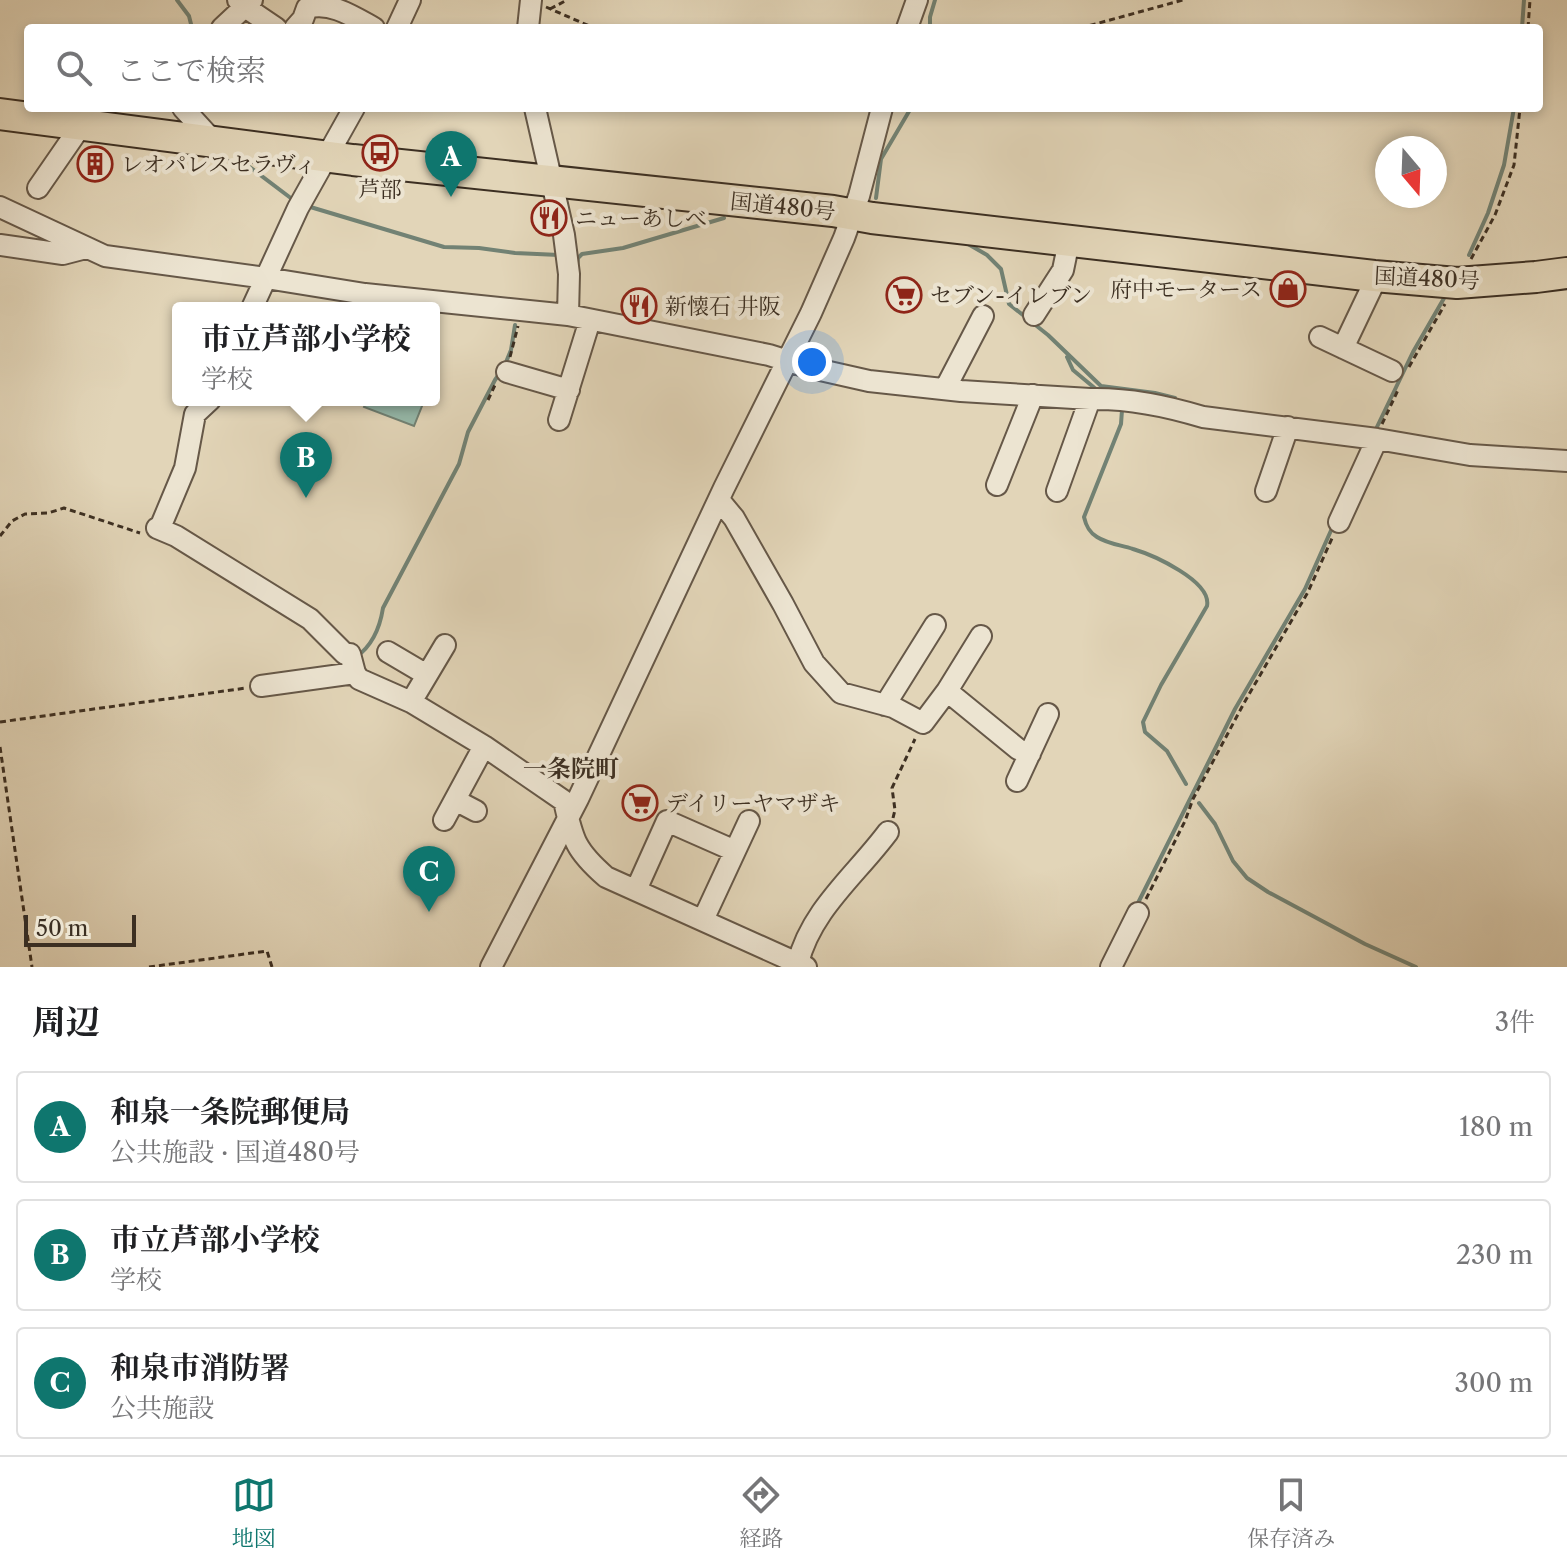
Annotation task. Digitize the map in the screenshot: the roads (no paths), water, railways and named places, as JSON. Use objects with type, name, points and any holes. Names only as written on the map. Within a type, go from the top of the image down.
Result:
[{"type":"highway","name":"国道480号","points":[[0,114],[80,116],[215,143],[328,157],[852,214],[1374,276],[1457,283],[1567,273]]},
{"type":"street","points":[[399,24],[410,0]]},
{"type":"street","points":[[528,24],[531,0]]},
{"type":"street","points":[[908,24],[917,0]]},
{"type":"street","points":[[226,24],[245,2],[271,24]]},
{"type":"street","points":[[299,24],[307,8],[315,5],[332,7],[367,24]]},
{"type":"street","points":[[187,112],[215,143]]},
{"type":"street","points":[[255,302],[298,208],[352,112]]},
{"type":"street","points":[[536,112],[564,235],[569,274],[568,315]]},
{"type":"street","points":[[491,967],[568,818],[811,313],[859,196],[881,112]]},
{"type":"street","points":[[38,188],[76,133],[80,116]]},
{"type":"street","points":[[0,207],[105,256],[365,294],[568,315],[769,355],[869,381],[945,389],[1111,398],[1176,408],[1203,417],[1377,439],[1470,455],[1567,461]]},
{"type":"street","points":[[1034,315],[1063,270],[1069,241]]},
{"type":"street","points":[[0,245],[63,254],[86,248]]},
{"type":"street","points":[[1343,348],[1373,285],[1374,276]]},
{"type":"street","points":[[945,389],[983,316]]},
{"type":"street","points":[[559,420],[590,320]]},
{"type":"street","points":[[1320,337],[1401,374]]},
{"type":"street","points":[[507,372],[569,390]]},
{"type":"street","points":[[997,485],[1033,395]]},
{"type":"street","points":[[1057,491],[1069,439],[1090,399]]},
{"type":"street","points":[[204,406],[195,414],[185,468],[160,526],[310,619],[345,654],[350,654],[359,679],[411,702],[484,746],[564,801],[574,840],[587,860],[606,877],[703,920],[774,960],[802,965],[802,947],[816,921],[843,883],[888,832]]},
{"type":"street","points":[[1265,477],[1288,427]]},
{"type":"street","points":[[1339,522],[1377,439]]},
{"type":"street","points":[[719,500],[734,518],[814,663],[841,693],[885,705],[923,723],[981,636]]},
{"type":"street","points":[[885,705],[912,650],[935,625]]},
{"type":"street","points":[[411,702],[436,670],[445,645]]},
{"type":"street","points":[[388,652],[436,670]]},
{"type":"street","points":[[261,686],[355,673]]},
{"type":"street","points":[[947,691],[966,716],[1001,744],[1030,754]]},
{"type":"street","points":[[1017,781],[1048,714]]},
{"type":"street","points":[[444,820],[484,746]]},
{"type":"street","points":[[455,800],[476,811]]},
{"type":"street","points":[[636,890],[667,821],[735,851]]},
{"type":"street","points":[[703,920],[749,821]]},
{"type":"street","points":[[1111,967],[1138,913]]},
{"type":"waterway","points":[[177,0],[191,24]]},
{"type":"waterway","points":[[930,24],[935,0]]},
{"type":"waterway","points":[[1522,24],[1524,0]]},
{"type":"waterway","points":[[876,198],[881,159],[909,112]]},
{"type":"waterway","points":[[1469,255],[1488,213],[1504,165],[1513,112]]},
{"type":"waterway","points":[[239,159],[296,202]]},
{"type":"waterway","points":[[307,206],[444,247],[559,255]]},
{"type":"waterway","points":[[577,267],[582,254],[623,248],[724,218]]},
{"type":"waterway","points":[[968,244],[987,255],[1001,269],[1009,304],[1048,335],[1101,386],[1175,398]]},
{"type":"waterway","points":[[1376,429],[1413,352],[1447,293]]},
{"type":"waterway","points":[[356,657],[374,636],[383,608],[459,464],[468,432],[511,350],[515,325]]},
{"type":"waterway","points":[[1067,357],[1073,370],[1097,390]]},
{"type":"waterway","points":[[1120,408],[1121,424],[1084,517],[1088,528],[1097,537],[1167,563],[1191,579],[1206,597],[1207,606],[1143,722],[1145,732],[1167,751],[1186,784]]},
{"type":"waterway","points":[[1137,905],[1235,709],[1305,589],[1333,526]]},
{"type":"waterway","points":[[1199,803],[1215,824],[1233,861],[1247,878],[1365,944],[1416,967]]},
{"type":"place","name":"芦部","points":[[380,153]]},
{"type":"place","name":"レオパレスセラヴィ","points":[[95,164]]},
{"type":"place","name":"和泉一条院郵便局","points":[[451,197]]},
{"type":"place","name":"ニューあしべ","points":[[549,218]]},
{"type":"place","name":"府中モータース","points":[[1288,289]]},
{"type":"place","name":"セブン-イレブン","points":[[904,295]]},
{"type":"place","name":"新懐石 井阪","points":[[639,306]]},
{"type":"place","name":"市立芦部小学校","points":[[306,498]]},
{"type":"place","name":"デイリーヤマザキ","points":[[640,803]]},
{"type":"place","name":"和泉市消防署","points":[[429,912]]},
{"type":"district","name":"一条院町","points":[[571,769]]}]
